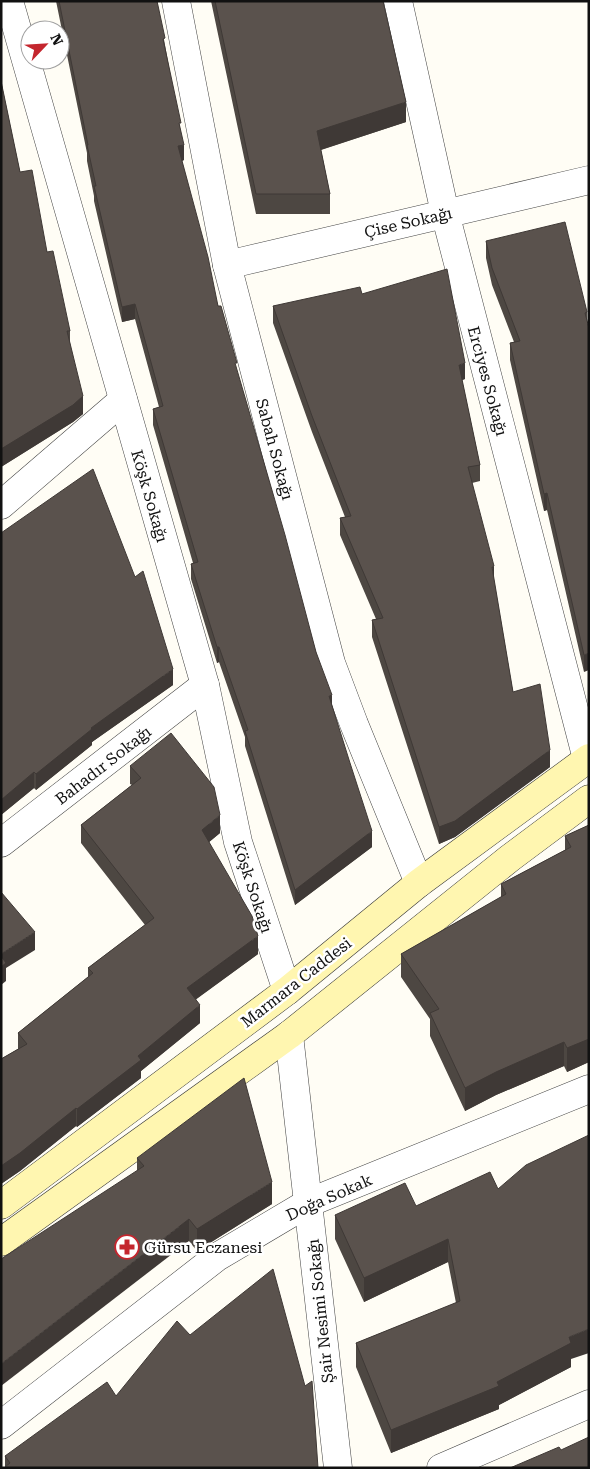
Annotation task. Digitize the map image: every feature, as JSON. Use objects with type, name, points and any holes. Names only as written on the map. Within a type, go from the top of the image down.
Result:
[{"type":"street","name":"Köşk Sokağı","points":[[9,1],[205,685],[238,842],[287,991]]},
{"type":"street","name":"Sabah Sokağı","points":[[176,1],[227,265],[331,663],[419,883]]},
{"type":"street","name":"Erciyes Sokağı","points":[[398,1],[444,213],[588,758]]},
{"type":"street","name":"Çise Sokağı","points":[[227,265],[589,180]]},
{"type":"street","points":[[1,505],[123,400]]},
{"type":"street","name":"Bahadır Sokağı","points":[[1,843],[205,685]]},
{"type":"street","name":"Marmara Caddesi","points":[[1,1205],[287,991],[419,883],[588,758]]},
{"type":"street","points":[[1,1242],[289,1035],[502,864],[589,799]]},
{"type":"street","points":[[287,991],[289,1035]]},
{"type":"street","name":"Şair Nesimi Sokağı","points":[[289,1035],[338,1468]]},
{"type":"street","name":"Doğa Sokak","points":[[1,1425],[217,1257],[308,1203],[589,1089]]},
{"type":"street","points":[[441,1468],[589,1404]]},
{"type":"building","points":[[59,1],[157,1],[181,123],[179,123],[184,145],[178,146],[208,257],[218,306],[221,306],[237,363],[235,363],[285,535],[316,652],[332,695],[329,696],[372,831],[295,890],[245,731],[248,730],[219,647],[217,647],[191,564],[198,562],[153,409],[163,406],[135,304],[122,307],[94,186],[96,186],[70,56],[70,20],[63,20]]},
{"type":"building","points":[[215,1],[383,1],[406,102],[317,131],[330,194],[256,194]]},
{"type":"building","points":[[1,81],[20,172],[32,170],[47,252],[53,251],[70,331],[67,331],[83,396],[73,405],[1,449]]},
{"type":"building","points":[[565,222],[587,312],[585,313],[589,328],[589,653],[584,655],[547,493],[544,494],[510,343],[520,341],[492,268],[486,241]]},
{"type":"building","points":[[447,269],[465,363],[459,365],[480,465],[468,467],[494,566],[492,567],[513,692],[540,684],[550,750],[455,821],[439,827],[372,620],[383,618],[340,518],[351,516],[312,416],[273,306],[360,287],[362,294]]},
{"type":"building","points":[[93,469],[135,577],[143,571],[173,669],[91,728],[36,774],[34,772],[1,800],[1,533]]},
{"type":"building","points":[[171,733],[214,787],[220,815],[202,830],[252,916],[258,936],[187,988],[200,1005],[138,1056],[141,1060],[1,1166],[1,1059],[27,1044],[18,1033],[93,973],[88,968],[154,918],[81,825],[141,778],[130,766]]},
{"type":"building","points":[[589,825],[589,1039],[567,1048],[564,1042],[465,1088],[430,1013],[439,1009],[401,954],[506,894],[501,884],[571,847],[565,836]]},
{"type":"building","points":[[1,892],[35,932],[1,954]]},
{"type":"building","points":[[1,956],[6,963],[1,967]]},
{"type":"building","points":[[244,1078],[272,1182],[197,1229],[189,1219],[1,1364],[1,1259],[144,1166],[137,1158]]},
{"type":"building","points":[[589,1135],[589,1329],[569,1337],[571,1343],[497,1382],[499,1386],[391,1430],[356,1343],[460,1301],[448,1239],[364,1278],[335,1215],[405,1183],[416,1206],[490,1172],[498,1189],[526,1165]]},
{"type":"building","points":[[273,1269],[305,1386],[312,1381],[318,1468],[4,1468],[10,1463],[5,1456],[107,1382],[116,1396],[177,1321],[190,1335]]},
{"type":"building","points":[[589,1437],[589,1468],[510,1468],[559,1447],[561,1450]]},
{"type":"place","name":"Gürsu Eczanesi","points":[[127,1247]]}]
